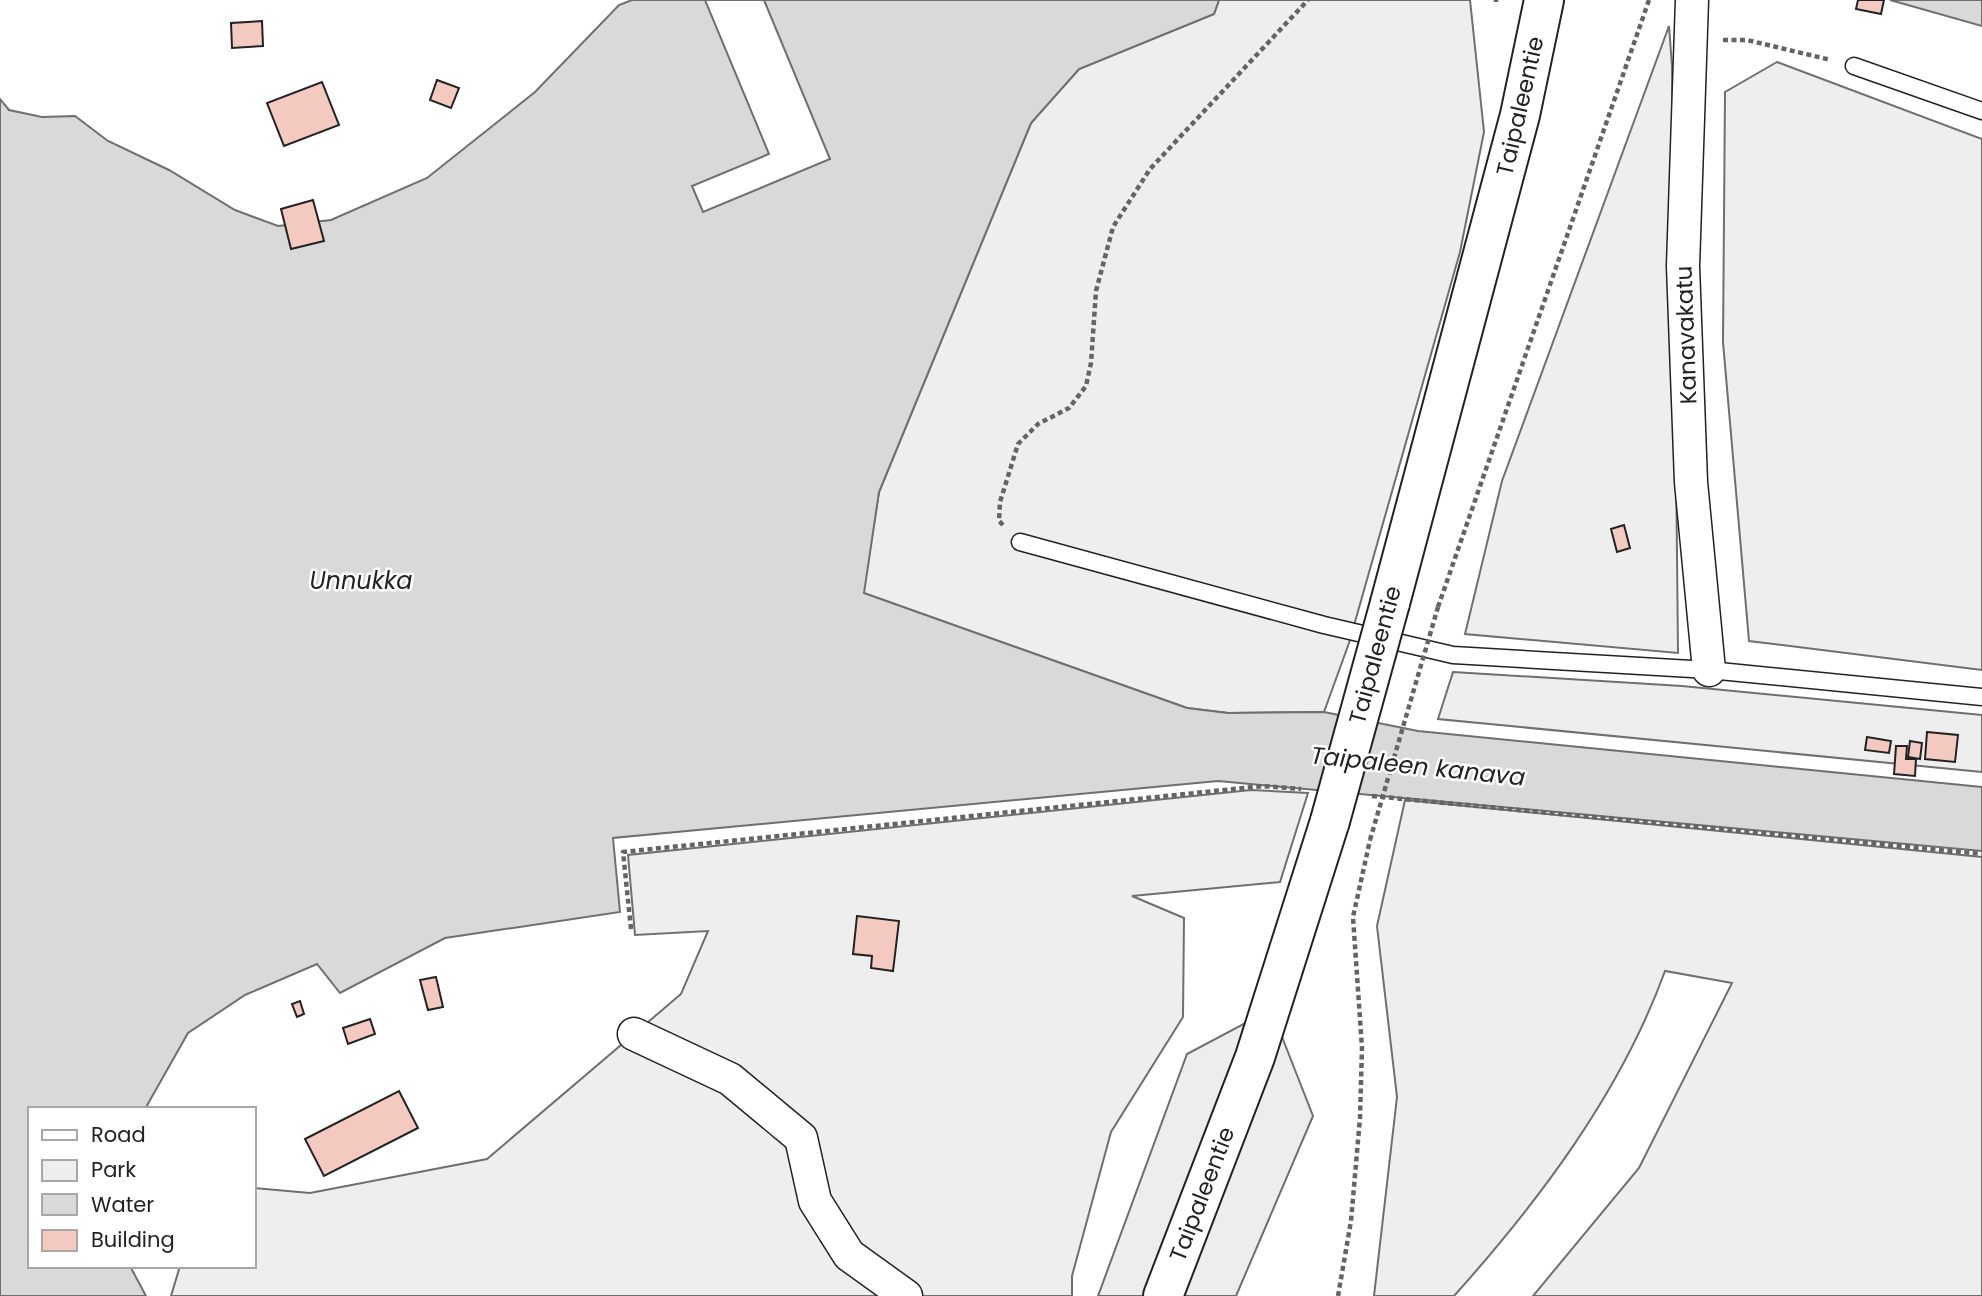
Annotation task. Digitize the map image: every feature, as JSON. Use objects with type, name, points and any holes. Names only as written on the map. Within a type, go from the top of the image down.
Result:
[{"type":"highway","name":"Taipaleentie","points":[[1163,1296],[1255,1057],[1329,821],[1520,116],[1544,0]]},
{"type":"street","name":"Kanavakatu","points":[[1692,0],[1684,266],[1691,481],[1709,670]]},
{"type":"street","points":[[634,1034],[730,1079],[801,1138],[815,1201],[849,1255],[906,1296]]},
{"type":"lane","points":[[1854,66],[1982,111]]},
{"type":"lane","points":[[1020,542],[1324,625],[1453,655],[1709,670],[1982,697]]},
{"type":"path","points":[[1020,542],[999,521],[1000,502],[1018,444],[1038,424],[1069,408],[1086,386],[1091,363],[1096,291],[1113,226],[1150,169],[1308,0]]},
{"type":"path","points":[[1338,1296],[1351,1221],[1360,1118],[1362,1048],[1353,917],[1370,840],[1438,607],[1649,0]]},
{"type":"path","points":[[1691,41],[1747,40],[1854,66]]},
{"type":"path","points":[[631,929],[623,852],[1263,786],[1303,790]]},
{"type":"path","points":[[1370,796],[1982,854]]},
{"type":"green space","points":[[1219,0],[1470,0],[1484,132],[1460,252],[1349,643],[1324,712],[1228,713],[1187,708],[863,593],[879,492],[1031,123],[1079,69],[1214,14]]},
{"type":"green space","points":[[1669,26],[1672,66],[1678,653],[1465,634],[1502,481]]},
{"type":"green space","points":[[1777,62],[1982,139],[1982,670],[1749,641],[1723,342],[1725,92]]},
{"type":"green space","points":[[1453,672],[1682,686],[1982,715],[1982,772],[1438,719]]},
{"type":"green space","points":[[1251,790],[1308,793],[1280,882],[1132,896],[1184,918],[1183,1017],[1111,1132],[1072,1276],[1072,1296],[171,1296],[179,1268],[256,1268],[256,1188],[310,1193],[487,1159],[681,994],[708,931],[635,935],[628,855]]},
{"type":"green space","points":[[1405,800],[1982,857],[1982,1296],[1533,1296],[1639,1168],[1732,983],[1665,971],[1647,1016],[1602,1102],[1547,1183],[1454,1296],[1374,1296],[1397,1097],[1377,926]]},
{"type":"shaded area","points":[[1275,1019],[1313,1116],[1236,1296],[1174,1296]]},
{"type":"shaded area","points":[[1251,1020],[1152,1296],[1098,1296],[1187,1054]]},
{"type":"water","name":"Unnukka","points":[[632,0],[1219,0],[1214,14],[1079,69],[1031,123],[879,492],[864,593],[1187,708],[1228,713],[1324,712],[1418,731],[1982,787],[1982,851],[1218,781],[613,838],[620,912],[445,938],[340,993],[317,964],[245,995],[188,1033],[146,1107],[28,1107],[28,1268],[131,1268],[146,1296],[0,1296],[0,99],[9,110],[42,117],[75,116],[108,141],[169,170],[235,210],[278,226],[331,220],[427,178],[535,92],[619,5]]},
{"type":"water","points":[[1890,0],[1982,0],[1982,26]]},
{"type":"pier","points":[[705,0],[764,0],[830,159],[703,212],[692,186],[769,154]]},
{"type":"building","points":[[1858,0],[1884,0],[1881,14],[1856,9]]},
{"type":"building","points":[[262,21],[263,46],[232,48],[231,23]]},
{"type":"building","points":[[437,80],[459,88],[451,108],[430,100]]},
{"type":"building","points":[[322,82],[339,125],[284,146],[267,103]]},
{"type":"building","points":[[313,200],[324,241],[291,249],[281,209]]},
{"type":"building","points":[[1624,525],[1630,548],[1617,552],[1611,529]]},
{"type":"building","points":[[1927,732],[1958,735],[1955,762],[1925,759]]},
{"type":"building","points":[[1867,737],[1891,741],[1889,753],[1865,750]]},
{"type":"building","points":[[1910,741],[1922,743],[1920,759],[1908,757]]},
{"type":"building","points":[[1896,746],[1907,746],[1906,759],[1916,759],[1915,776],[1894,774]]},
{"type":"building","points":[[857,916],[899,921],[893,971],[871,968],[872,956],[853,954]]},
{"type":"building","points":[[436,977],[443,1007],[428,1010],[420,980]]},
{"type":"building","points":[[300,1001],[304,1014],[297,1017],[292,1004]]},
{"type":"building","points":[[370,1019],[375,1034],[348,1044],[343,1028]]},
{"type":"building","points":[[399,1091],[418,1128],[324,1176],[305,1139]]},
{"type":"water label","name":"Taipaleen kanava","points":[[1418,766]]}]
